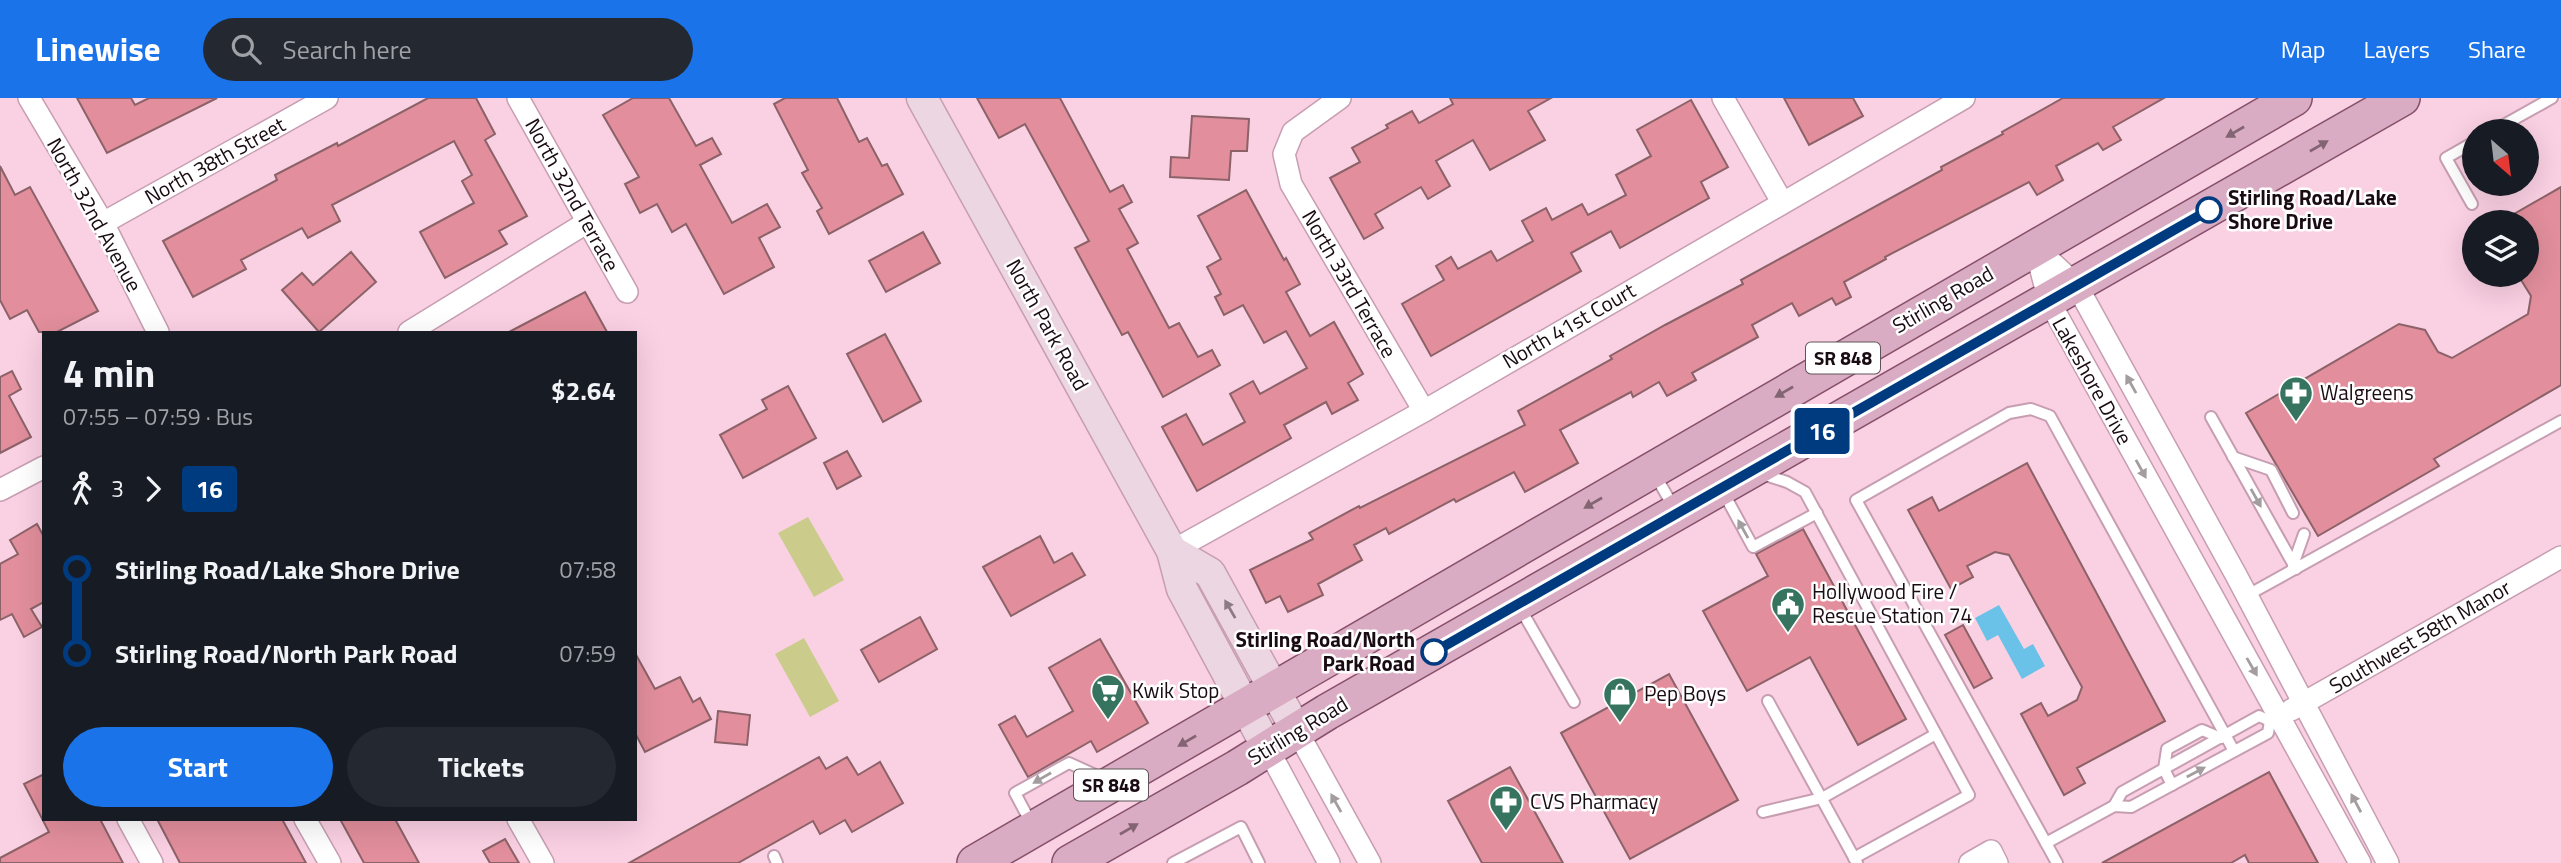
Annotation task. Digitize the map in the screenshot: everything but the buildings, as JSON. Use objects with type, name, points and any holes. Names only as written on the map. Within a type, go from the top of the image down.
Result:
[{"type":"main road","name":"Stirling Road","points":[[975,863],[2294,98]]},
{"type":"main road","name":"Stirling Road","points":[[1070,863],[2063,294],[2372,107],[2402,98]]},
{"type":"street","name":"North 32nd Avenue","points":[[29,98],[103,223],[157,331]]},
{"type":"street","name":"North 38th Street","points":[[103,223],[327,98]]},
{"type":"street","name":"North 32nd Terrace","points":[[518,98],[626,292]]},
{"type":"street","name":"North Park Road","points":[[922,98],[1172,551],[1182,589],[1268,749]]},
{"type":"street","name":"North 33rd Terrace","points":[[1340,98],[1293,132],[1284,154],[1291,184],[1424,411]]},
{"type":"street","points":[[1723,98],[1782,202]]},
{"type":"street","name":"North 41st Court","points":[[1172,551],[1424,411],[1964,98]]},
{"type":"street","points":[[411,331],[586,223]]},
{"type":"street","name":"Lakeshore Drive","points":[[2035,247],[2246,596],[2388,863]]},
{"type":"street","name":"Lakeshore Drive","points":[[2035,247],[2063,294],[2275,718],[2360,863]]},
{"type":"street","points":[[0,491],[42,468]]},
{"type":"street","points":[[1172,551],[1210,573],[1370,863]]},
{"type":"street","name":"Southwest 58th Manor","points":[[2275,718],[2561,557]]},
{"type":"street","points":[[2220,611],[2246,596]]},
{"type":"street","points":[[1268,749],[1329,863]]},
{"type":"street","points":[[129,821],[152,863]]},
{"type":"street","points":[[306,821],[330,863]]},
{"type":"street","points":[[519,821],[543,863]]},
{"type":"street","points":[[1970,863],[1994,857]]},
{"type":"lane","points":[[2514,119],[2552,98]]},
{"type":"lane","points":[[2462,149],[2446,158],[2462,186]]},
{"type":"lane","points":[[2467,196],[2472,204]]},
{"type":"lane","points":[[2057,863],[1856,500],[2009,413],[2031,409],[2050,416],[2223,736],[2234,751]]},
{"type":"lane","points":[[2211,417],[2295,567]]},
{"type":"lane","points":[[2246,596],[2561,421]]},
{"type":"lane","points":[[2233,457],[2271,470],[2293,513]]},
{"type":"lane","points":[[1652,469],[1677,513]]},
{"type":"lane","points":[[1752,470],[1787,482],[1805,492],[1969,795],[1856,860],[1768,701]]},
{"type":"lane","points":[[1721,488],[1753,547],[1817,513]]},
{"type":"lane","points":[[2295,567],[2304,534]]},
{"type":"lane","points":[[1518,604],[1574,702]]},
{"type":"lane","points":[[2046,843],[2114,806],[2122,792],[2259,716],[2275,718],[2268,733],[2131,807],[2114,806]]},
{"type":"lane","points":[[2172,785],[2164,769],[2167,749],[2203,730],[2223,736]]},
{"type":"lane","points":[[1763,813],[1822,798],[1936,734]]},
{"type":"lane","points":[[1034,829],[1015,793],[1069,763],[1113,784]]},
{"type":"lane","points":[[1173,863],[1241,827],[1259,863]]},
{"type":"green space","points":[[808,517],[844,580],[814,597],[778,533]]},
{"type":"green space","points":[[804,638],[839,701],[810,717],[775,654]]},
{"type":"water","points":[[1999,605],[2024,649],[2033,644],[2045,666],[2022,679],[1998,635],[1987,641],[1975,618]]},
{"type":"bus line","name":"16","points":[[1434,652],[2209,210]]},
{"type":"place","name":"Stirling Road/Lake Shore Drive","points":[[2209,210]]},
{"type":"place","name":"Walgreens","points":[[2296,423]]},
{"type":"place","name":"Hollywood Fire / Rescue Station 74","points":[[1788,634]]},
{"type":"place","name":"Stirling Road/North Park Road","points":[[1434,652]]},
{"type":"place","name":"Kwik Stop","points":[[1108,721]]},
{"type":"place","name":"Pep Boys","points":[[1620,724]]},
{"type":"place","name":"CVS Pharmacy","points":[[1506,832]]}]
